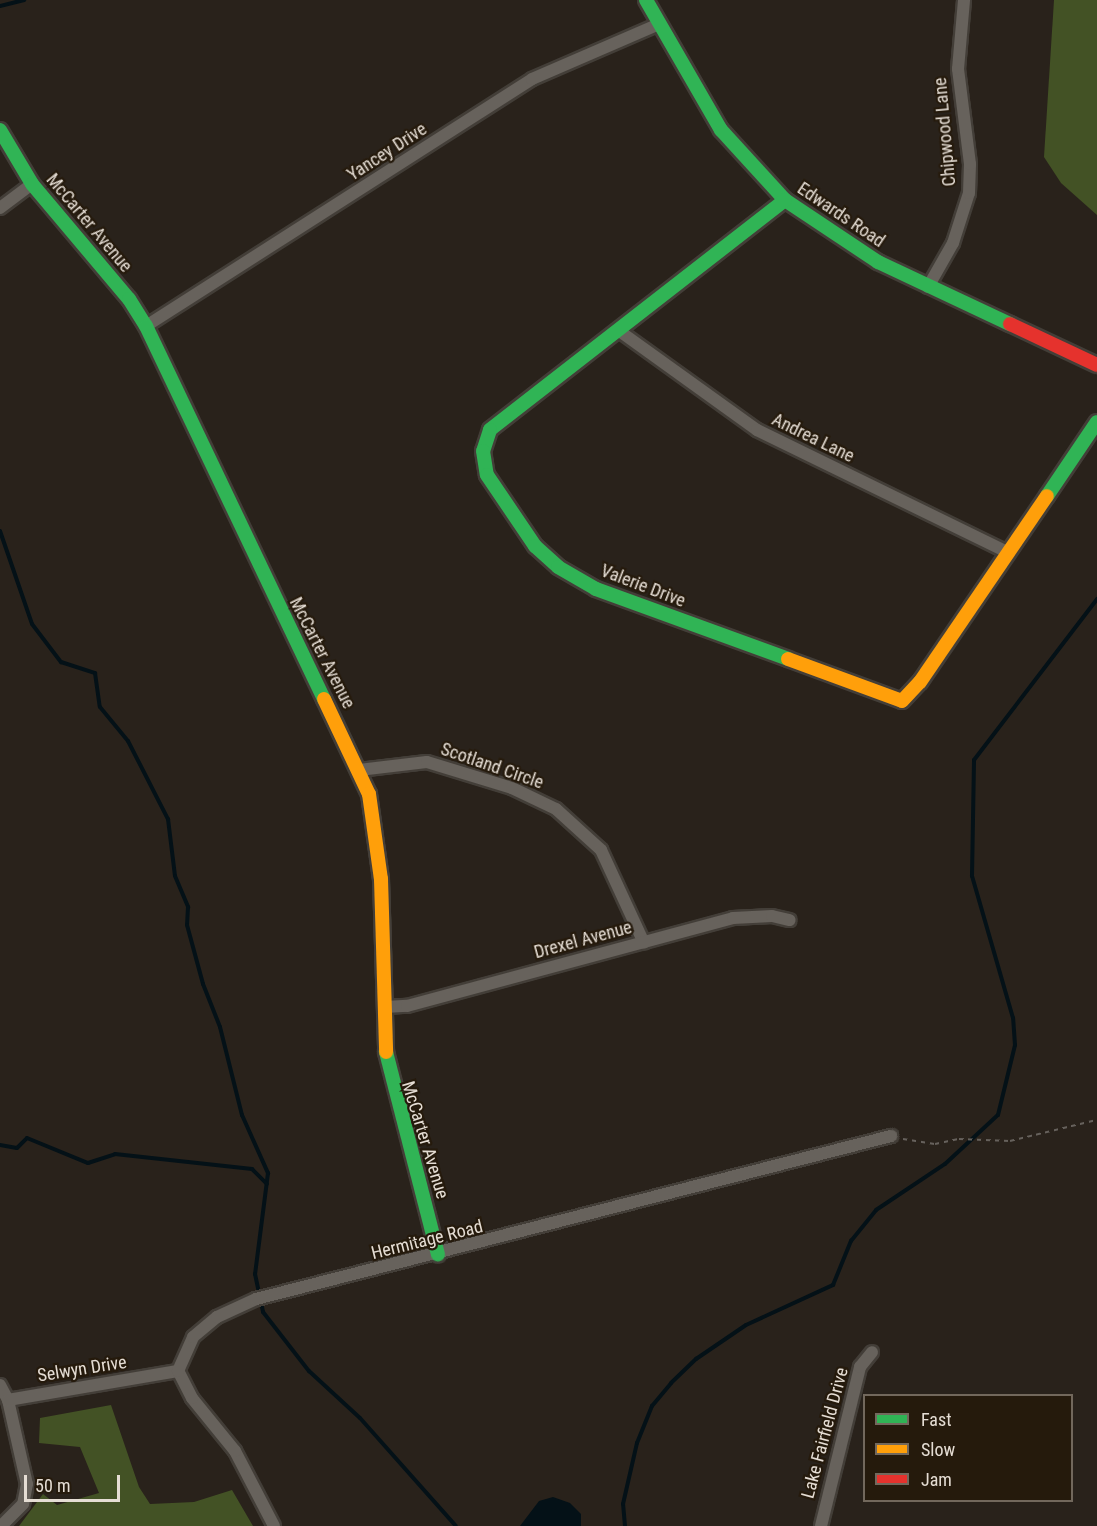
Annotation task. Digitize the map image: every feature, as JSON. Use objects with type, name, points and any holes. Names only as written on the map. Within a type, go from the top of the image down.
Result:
[{"type":"street","name":"Edwards Road","points":[[646,0],[657,25],[721,130],[785,200],[847,244],[928,287],[1097,365]]},
{"type":"street","name":"Chipwood Lane","points":[[928,287],[953,243],[969,193],[970,164],[957,69],[963,0]]},
{"type":"street","name":"Yancey Drive","points":[[146,326],[532,79],[657,25]]},
{"type":"street","name":"McCarter Avenue","points":[[0,130],[32,184],[129,298],[146,326],[359,770],[376,829],[388,1083],[414,1156],[438,1254]]},
{"type":"street","points":[[0,208],[32,184]]},
{"type":"street","name":"Valerie Drive","points":[[785,200],[502,418],[484,444],[484,465],[498,494],[540,552],[573,578],[902,701],[921,682],[1097,422]]},
{"type":"street","name":"Andrea Lane","points":[[618,330],[757,430],[1007,552]]},
{"type":"street","name":"Scotland Circle","points":[[359,770],[399,762],[440,765],[512,788],[556,809],[601,850],[644,943]]},
{"type":"street","name":"Drexel Avenue","points":[[386,1007],[407,1006],[746,915],[790,920]]},
{"type":"street","name":"Hermitage Road","points":[[178,1371],[182,1355],[206,1325],[261,1298],[891,1136]]},
{"type":"street","name":"Lake Fairfield Drive","points":[[821,1526],[860,1367],[872,1352]]},
{"type":"street","points":[[178,1371],[192,1398],[235,1451],[274,1526]]},
{"type":"street","name":"Selwyn Drive","points":[[8,1400],[178,1371]]},
{"type":"street","points":[[0,1385],[8,1400],[27,1484],[23,1504],[1,1526]]},
{"type":"path","points":[[915,1143],[1010,1141],[1066,1125],[1097,1120]]},
{"type":"green space","points":[[1054,0],[1097,0],[1097,215],[1061,183],[1044,157]]},
{"type":"green space","points":[[111,1405],[139,1487],[150,1504],[194,1502],[232,1490],[253,1526],[19,1526],[43,1494],[57,1505],[99,1493],[80,1447],[39,1443],[40,1418]]},
{"type":"shaded area","points":[[553,1497],[570,1503],[581,1514],[581,1526],[520,1526],[539,1501]]},
{"type":"waterway","points":[[0,6],[24,0]]},
{"type":"waterway","points":[[0,531],[32,624],[61,662],[95,673],[100,707],[128,741],[168,819],[175,876],[188,907],[187,925],[203,984],[220,1027],[242,1115],[268,1173],[255,1274],[263,1312],[309,1371],[360,1418],[456,1526]]},
{"type":"waterway","points":[[625,1526],[623,1504],[637,1443],[652,1406],[671,1383],[696,1359],[746,1325],[833,1285],[851,1241],[876,1210],[945,1164],[998,1115],[1015,1045],[1013,1018],[972,876],[974,760],[1097,599]]},
{"type":"waterway","points":[[0,1145],[17,1148],[27,1138],[88,1163],[115,1154],[252,1169],[267,1184]]},
{"type":"traffic: fast","points":[[646,0],[721,130],[785,200],[878,262],[1010,324]]},
{"type":"traffic: fast","points":[[0,130],[32,184],[129,299],[146,326],[324,699]]},
{"type":"traffic: fast","points":[[785,200],[490,430],[483,451],[487,475],[535,546],[558,567],[596,589],[788,659]]},
{"type":"traffic: fast","points":[[1047,496],[1097,422]]},
{"type":"traffic: fast","points":[[386,1052],[438,1254]]},
{"type":"traffic: slow","points":[[788,659],[902,701],[920,682],[1047,496]]},
{"type":"traffic: slow","points":[[324,699],[369,794],[381,879],[386,1052]]},
{"type":"traffic: jam","points":[[1010,324],[1097,365]]}]
